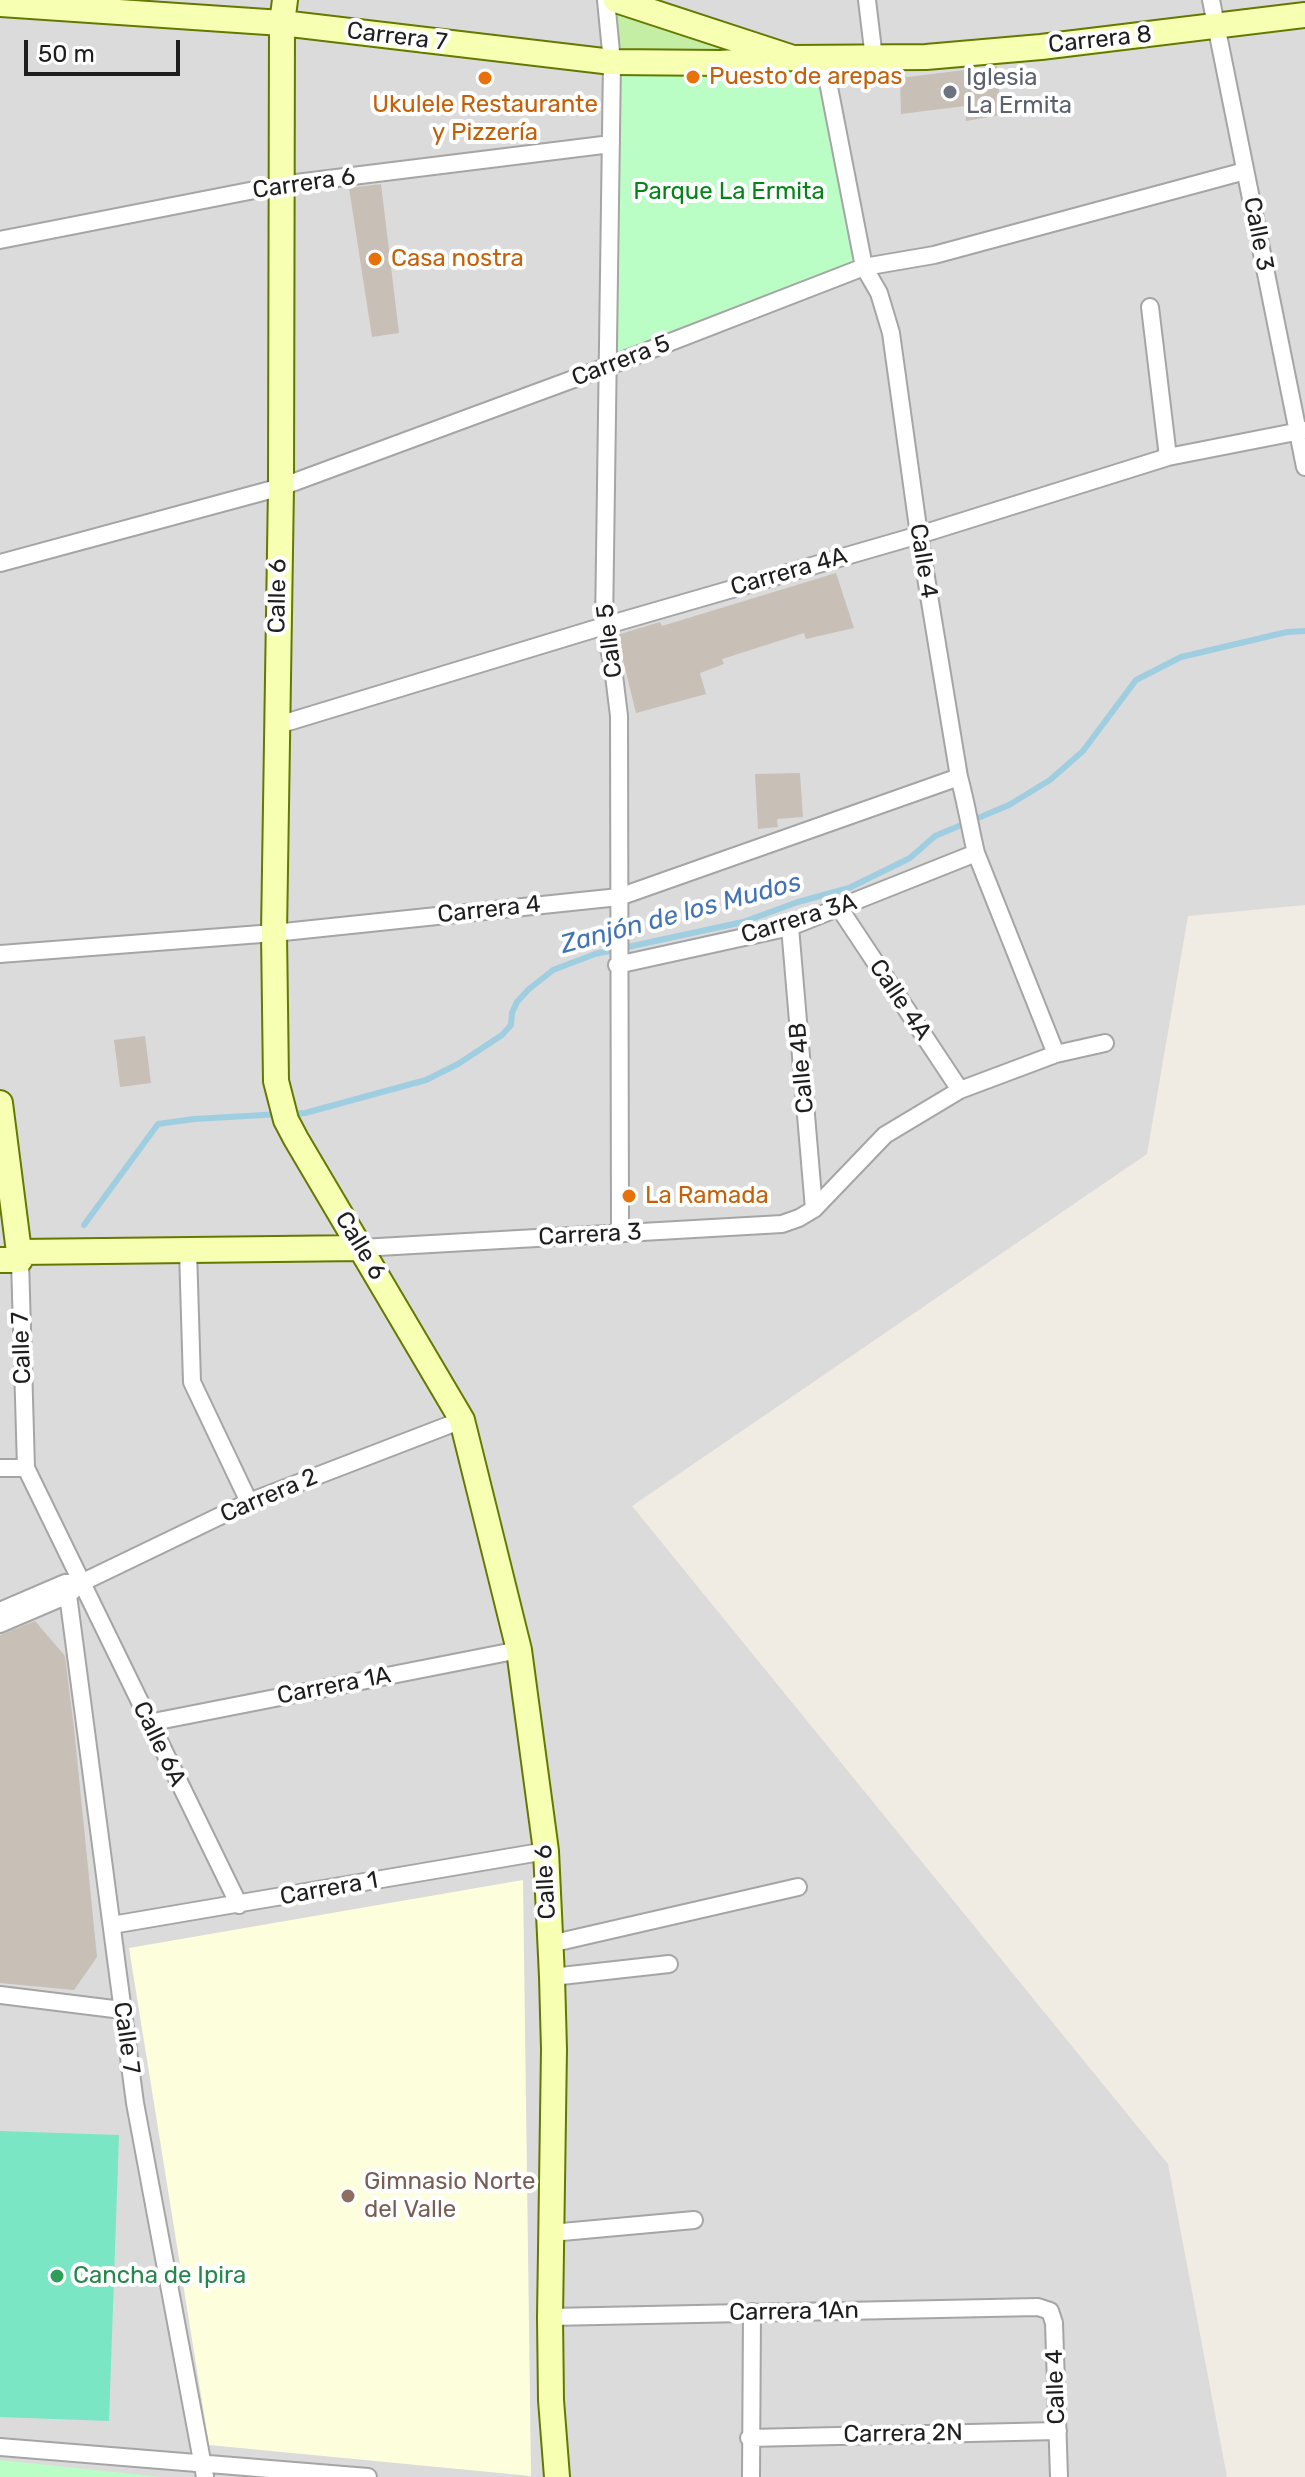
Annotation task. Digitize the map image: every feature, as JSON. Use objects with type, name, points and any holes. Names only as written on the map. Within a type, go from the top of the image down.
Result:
[{"type":"street","name":"Calle 5","points":[[606,0],[612,62],[604,626],[619,716],[620,1233]]},
{"type":"street","name":"Carrera 8","points":[[616,0],[793,58],[926,57],[1027,49],[1305,15]]},
{"type":"street","points":[[867,0],[874,58]]},
{"type":"street","name":"Calle 3","points":[[1211,0],[1301,430],[1305,467]]},
{"type":"street","name":"Carrera 7","points":[[0,4],[284,12],[612,62],[721,63],[793,58]]},
{"type":"street","name":"Calle 6","points":[[284,12],[280,185],[281,487],[275,726],[276,1081],[283,1111],[462,1420],[519,1650],[546,1851],[552,1977],[550,2317],[551,2400],[557,2477]]},
{"type":"street","name":"Calle 4","points":[[831,58],[828,82],[864,267],[879,293],[891,333],[919,535],[959,777],[974,846],[1056,1054]]},
{"type":"street","name":"Carrera 6","points":[[0,240],[280,185],[611,144]]},
{"type":"street","name":"Carrera 5","points":[[0,563],[281,487],[606,367],[864,267],[934,255],[1245,171]]},
{"type":"street","points":[[1150,307],[1168,457]]},
{"type":"street","name":"Carrera 4A","points":[[275,726],[919,535],[1168,457],[1301,430]]},
{"type":"street","name":"Carrera 4","points":[[0,954],[274,933],[619,897],[959,777]]},
{"type":"street","name":"Carrera 3A","points":[[618,962],[790,927],[840,909],[974,846]]},
{"type":"street","name":"Calle 4A","points":[[840,909],[960,1090]]},
{"type":"street","name":"Calle 4B","points":[[790,927],[814,1209]]},
{"type":"street","name":"Carrera 3","points":[[11,1252],[361,1248],[782,1224],[814,1209],[885,1135],[960,1090],[1056,1054],[1105,1043]]},
{"type":"street","name":"Calle 7","points":[[0,1103],[26,1468],[81,1583]]},
{"type":"street","points":[[188,1250],[192,1382],[249,1502]]},
{"type":"street","name":"Carrera 2","points":[[0,1624],[68,1595],[81,1583],[249,1502],[462,1420]]},
{"type":"street","points":[[0,1468],[26,1468]]},
{"type":"street","name":"Carrera 2","points":[[0,1611],[65,1583],[81,1583]]},
{"type":"street","name":"Calle 6A","points":[[81,1583],[239,1905]]},
{"type":"street","name":"Calle 7","points":[[68,1595],[135,2103],[204,2470]]},
{"type":"street","name":"Carrera 1A","points":[[148,1723],[519,1650]]},
{"type":"street","name":"Carrera 1","points":[[112,1925],[546,1851]]},
{"type":"street","points":[[550,1944],[798,1887]]},
{"type":"street","points":[[552,1977],[669,1964]]},
{"type":"street","points":[[0,1995],[122,2010]]},
{"type":"street","points":[[551,2233],[694,2220]]},
{"type":"street","name":"Calle 4","points":[[1038,2307],[1050,2311],[1054,2323],[1059,2477]]},
{"type":"street","name":"Carrera 1An","points":[[550,2317],[1038,2307]]},
{"type":"street","points":[[751,2477],[752,2312]]},
{"type":"street","name":"Carrera 2N","points":[[749,2438],[1058,2431]]},
{"type":"street","points":[[0,2447],[204,2470],[368,2477]]},
{"type":"shaded area","points":[[0,0],[1305,0],[1305,905],[1188,916],[1147,1154],[632,1506],[1168,2164],[1227,2477],[0,2477]]},
{"type":"shaded area","name":"Gimnasio Norte del Valle","points":[[523,1880],[531,2476],[209,2445],[129,1948]]},
{"type":"green space","points":[[606,0],[793,58],[612,62]]},
{"type":"green space","name":"Parque La Ermita","points":[[831,58],[864,267],[606,367],[612,62]]},
{"type":"green space","name":"Cancha de Ipira","points":[[0,2131],[119,2135],[109,2421],[0,2417]]},
{"type":"green space","points":[[0,2460],[162,2477],[0,2477]]},
{"type":"building","name":"Iglesia La Ermita","points":[[997,66],[1001,115],[966,121],[965,106],[901,114],[900,78]]},
{"type":"building","name":"Casa nostra","points":[[381,184],[399,333],[372,337],[349,188]]},
{"type":"building","points":[[836,573],[854,628],[806,639],[804,633],[722,659],[724,664],[700,673],[706,694],[636,713],[617,635],[660,622],[662,626]]},
{"type":"building","points":[[800,773],[803,817],[777,819],[778,827],[758,829],[755,774]]},
{"type":"building","points":[[145,1036],[151,1083],[120,1087],[114,1040]]},
{"type":"building","points":[[35,1621],[65,1656],[74,1728],[97,1957],[74,1990],[0,1983],[0,1635]]},
{"type":"waterway","name":"Zanjón de los Mudos","points":[[292,1114],[426,1080],[458,1064],[502,1035],[511,1025],[517,1002],[553,970],[595,954],[743,922],[849,888],[910,858],[935,836],[1009,805],[1050,780],[1083,751],[1136,680],[1181,657],[1287,632],[1305,631]]},
{"type":"waterway","name":"Zanjón de los Mudos","points":[[84,1225],[158,1124],[281,1114]]},
{"type":"place","name":"Puesto de arepas","points":[[693,77]]},
{"type":"place","name":"Ukulele Restaurante y Pizzería","points":[[485,78]]},
{"type":"place","name":"Iglesia La Ermita","points":[[950,92]]},
{"type":"place","name":"Casa nostra","points":[[375,259]]},
{"type":"place","name":"La Ramada","points":[[629,1196]]},
{"type":"place","name":"Gimnasio Norte del Valle","points":[[348,2196]]},
{"type":"place","name":"Cancha de Ipira","points":[[57,2276]]}]
